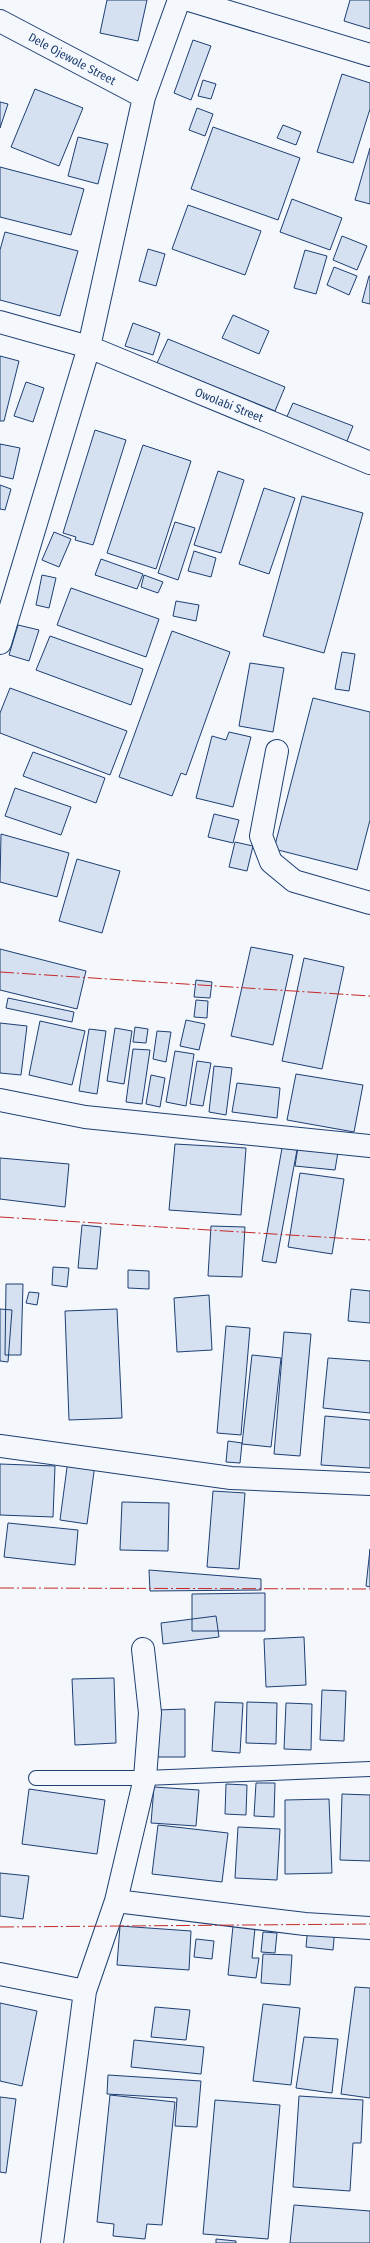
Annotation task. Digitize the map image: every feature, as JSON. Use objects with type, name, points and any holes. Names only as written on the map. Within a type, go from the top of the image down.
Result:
[{"type":"street","points":[[0,643],[89,347],[144,97],[179,0]]},
{"type":"street","points":[[189,0],[370,55]]},
{"type":"street","name":"Dele Ojewole Street","points":[[0,21],[144,97]]},
{"type":"street","name":"Owolabi Street","points":[[0,322],[89,347],[370,463]]},
{"type":"street","points":[[277,751],[261,836],[271,862],[294,881],[370,904]]},
{"type":"street","points":[[0,1100],[85,1117],[370,1146]]},
{"type":"street","points":[[0,1446],[231,1478],[370,1484]]},
{"type":"street","points":[[52,2243],[85,1991],[116,1901],[145,1778],[150,1713],[144,1649]]},
{"type":"street","points":[[116,1901],[305,1924],[370,1928]]},
{"type":"street","points":[[0,1974],[85,1991]]},
{"type":"lane","points":[[36,1778],[145,1778],[370,1769]]},
{"type":"building","points":[[107,0],[147,0],[138,41],[100,33]]},
{"type":"building","points":[[350,0],[370,0],[370,29],[344,21]]},
{"type":"building","points":[[193,40],[211,46],[191,100],[174,93]]},
{"type":"building","points":[[342,74],[370,83],[370,109],[353,163],[317,152]]},
{"type":"building","points":[[203,80],[216,84],[211,99],[198,96]]},
{"type":"building","points":[[35,89],[83,108],[59,166],[11,147]]},
{"type":"building","points":[[0,102],[8,104],[0,128]]},
{"type":"building","points":[[197,108],[213,114],[205,136],[189,130]]},
{"type":"building","points":[[283,125],[301,132],[296,145],[277,138]]},
{"type":"building","points":[[213,127],[300,158],[278,220],[191,189]]},
{"type":"building","points":[[78,137],[108,144],[98,184],[68,176]]},
{"type":"building","points":[[370,148],[370,204],[355,200]]},
{"type":"building","points":[[0,167],[84,189],[71,235],[0,217]]},
{"type":"building","points":[[292,199],[342,218],[330,250],[280,232]]},
{"type":"building","points":[[188,205],[261,231],[245,275],[172,249]]},
{"type":"building","points":[[5,232],[78,251],[60,316],[0,300],[0,250]]},
{"type":"building","points":[[342,236],[367,246],[357,270],[333,260]]},
{"type":"building","points":[[148,249],[165,254],[156,286],[139,281]]},
{"type":"building","points":[[305,250],[327,256],[316,294],[294,288]]},
{"type":"building","points":[[334,267],[357,276],[349,295],[327,285]]},
{"type":"building","points":[[370,276],[370,304],[362,302]]},
{"type":"building","points":[[233,315],[269,331],[259,354],[222,338]]},
{"type":"building","points":[[133,323],[160,333],[153,355],[125,346]]},
{"type":"building","points":[[168,339],[285,387],[275,411],[157,363]]},
{"type":"building","points":[[0,356],[19,361],[4,421],[0,421]]},
{"type":"building","points":[[26,382],[44,388],[33,422],[14,416]]},
{"type":"building","points":[[293,403],[353,426],[345,446],[285,421]]},
{"type":"building","points":[[95,430],[126,440],[93,545],[75,540],[76,537],[63,533]]},
{"type":"building","points":[[0,444],[20,448],[13,479],[0,476]]},
{"type":"building","points":[[143,445],[191,461],[156,569],[107,553]]},
{"type":"building","points":[[218,471],[244,480],[221,553],[194,545]]},
{"type":"building","points":[[0,485],[11,489],[5,510],[0,509]]},
{"type":"building","points":[[264,488],[295,498],[269,574],[239,564]]},
{"type":"building","points":[[302,496],[363,513],[324,653],[263,636]]},
{"type":"building","points":[[175,522],[195,528],[178,580],[158,573]]},
{"type":"building","points":[[54,532],[71,539],[59,567],[42,560]]},
{"type":"building","points":[[194,551],[216,558],[211,577],[188,571]]},
{"type":"building","points":[[101,559],[143,574],[137,589],[95,575]]},
{"type":"building","points":[[42,575],[56,578],[49,608],[36,605]]},
{"type":"building","points":[[144,575],[163,582],[158,593],[141,587]]},
{"type":"building","points":[[71,588],[159,619],[146,657],[57,625]]},
{"type":"building","points":[[176,601],[199,605],[196,621],[173,616]]},
{"type":"building","points":[[18,625],[39,630],[29,661],[9,655]]},
{"type":"building","points":[[172,631],[230,652],[186,775],[181,773],[172,796],[119,777]]},
{"type":"building","points":[[50,636],[143,669],[131,705],[36,670]]},
{"type":"building","points":[[342,652],[355,654],[349,691],[335,689]]},
{"type":"building","points":[[250,663],[284,668],[273,732],[239,726]]},
{"type":"building","points":[[10,688],[127,731],[110,775],[0,733],[0,713]]},
{"type":"building","points":[[313,698],[370,712],[370,820],[357,870],[274,849]]},
{"type":"building","points":[[229,732],[251,737],[233,807],[196,798],[212,736],[226,740]]},
{"type":"building","points":[[33,752],[105,778],[96,803],[23,776]]},
{"type":"building","points":[[15,788],[71,807],[61,835],[5,816]]},
{"type":"building","points":[[214,814],[239,820],[233,843],[208,837]]},
{"type":"building","points":[[1,834],[69,853],[57,897],[0,882]]},
{"type":"building","points":[[235,842],[253,846],[247,871],[229,867]]},
{"type":"building","points":[[77,859],[120,871],[102,933],[59,921]]},
{"type":"building","points":[[251,947],[293,955],[273,1045],[231,1036]]},
{"type":"building","points":[[0,949],[86,971],[77,1009],[0,990]]},
{"type":"building","points":[[304,958],[344,967],[322,1069],[282,1061]]},
{"type":"building","points":[[196,980],[212,982],[210,998],[194,997]]},
{"type":"building","points":[[8,998],[74,1012],[72,1022],[6,1008]]},
{"type":"building","points":[[196,1000],[208,1001],[207,1018],[194,1017]]},
{"type":"building","points":[[186,1020],[205,1024],[199,1050],[180,1046]]},
{"type":"building","points":[[40,1021],[85,1031],[72,1085],[29,1075]]},
{"type":"building","points":[[0,1023],[27,1026],[21,1075],[0,1073]]},
{"type":"building","points":[[135,1027],[148,1029],[146,1043],[133,1042]]},
{"type":"building","points":[[115,1028],[132,1031],[124,1084],[107,1081]]},
{"type":"building","points":[[89,1029],[106,1031],[97,1094],[79,1091]]},
{"type":"building","points":[[157,1031],[171,1032],[166,1062],[153,1059]]},
{"type":"building","points":[[133,1049],[150,1050],[142,1104],[126,1102]]},
{"type":"building","points":[[175,1051],[194,1054],[186,1106],[166,1102]]},
{"type":"building","points":[[197,1061],[211,1063],[203,1106],[190,1104]]},
{"type":"building","points":[[214,1066],[232,1068],[226,1115],[209,1112]]},
{"type":"building","points":[[296,1074],[363,1085],[354,1132],[287,1120]]},
{"type":"building","points":[[151,1075],[165,1078],[160,1107],[146,1104]]},
{"type":"building","points":[[237,1083],[280,1088],[277,1118],[232,1112]]},
{"type":"building","points":[[175,1144],[246,1148],[241,1215],[169,1210]]},
{"type":"building","points":[[298,1147],[338,1152],[335,1170],[295,1166]]},
{"type":"building","points":[[282,1148],[297,1150],[276,1263],[262,1261]]},
{"type":"building","points":[[0,1158],[69,1164],[65,1207],[0,1199]]},
{"type":"building","points":[[300,1173],[344,1179],[332,1254],[288,1247]]},
{"type":"building","points":[[82,1225],[101,1227],[97,1269],[78,1268]]},
{"type":"building","points":[[211,1226],[245,1227],[242,1277],[208,1276]]},
{"type":"building","points":[[53,1267],[69,1268],[67,1287],[52,1285]]},
{"type":"building","points":[[128,1270],[149,1271],[149,1289],[128,1288]]},
{"type":"building","points":[[6,1284],[23,1284],[21,1355],[5,1355]]},
{"type":"building","points":[[351,1289],[370,1291],[370,1323],[348,1321]]},
{"type":"building","points":[[29,1292],[39,1293],[37,1305],[26,1303]]},
{"type":"building","points":[[209,1295],[212,1350],[177,1352],[174,1298]]},
{"type":"building","points":[[0,1309],[12,1310],[8,1362],[0,1361]]},
{"type":"building","points":[[117,1309],[122,1418],[69,1420],[65,1311]]},
{"type":"building","points":[[226,1326],[250,1328],[241,1435],[217,1433]]},
{"type":"building","points":[[284,1332],[311,1334],[300,1456],[274,1454]]},
{"type":"building","points":[[252,1355],[281,1358],[271,1447],[242,1444]]},
{"type":"building","points":[[328,1358],[370,1361],[370,1413],[323,1408]]},
{"type":"building","points":[[325,1416],[370,1420],[370,1468],[321,1465]]},
{"type":"building","points":[[228,1441],[242,1443],[240,1463],[226,1462]]},
{"type":"building","points":[[68,1460],[95,1464],[87,1524],[60,1520]]},
{"type":"building","points":[[0,1464],[55,1466],[53,1517],[0,1515]]},
{"type":"building","points":[[213,1491],[245,1493],[239,1569],[207,1567]]},
{"type":"building","points":[[122,1502],[169,1503],[168,1551],[120,1550]]},
{"type":"building","points":[[8,1523],[78,1530],[75,1565],[4,1557]]},
{"type":"building","points":[[370,1549],[370,1587],[366,1586]]},
{"type":"building","points":[[149,1570],[261,1579],[261,1590],[150,1591]]},
{"type":"building","points":[[265,1593],[265,1631],[192,1631],[192,1594]]},
{"type":"building","points":[[216,1616],[219,1637],[163,1644],[161,1623]]},
{"type":"building","points":[[304,1637],[306,1685],[266,1687],[264,1639]]},
{"type":"building","points":[[114,1678],[116,1743],[75,1745],[72,1679]]},
{"type":"building","points":[[322,1690],[346,1691],[344,1741],[320,1740]]},
{"type":"building","points":[[215,1702],[243,1703],[240,1753],[212,1751]]},
{"type":"building","points":[[247,1702],[277,1703],[276,1744],[246,1743]]},
{"type":"building","points":[[286,1703],[312,1704],[311,1750],[284,1749]]},
{"type":"building","points":[[185,1709],[185,1757],[157,1757],[157,1710]]},
{"type":"building","points":[[256,1783],[275,1783],[274,1817],[254,1816]]},
{"type":"building","points":[[226,1784],[247,1785],[246,1815],[225,1814]]},
{"type":"building","points":[[154,1787],[199,1790],[196,1826],[151,1823]]},
{"type":"building","points":[[29,1789],[105,1800],[97,1854],[22,1844]]},
{"type":"building","points":[[342,1794],[370,1795],[370,1861],[340,1860]]},
{"type":"building","points":[[329,1799],[332,1873],[285,1874],[285,1800]]},
{"type":"building","points":[[158,1825],[228,1833],[222,1882],[152,1874]]},
{"type":"building","points":[[238,1827],[280,1829],[277,1880],[235,1878]]},
{"type":"building","points":[[0,1873],[29,1876],[23,1919],[0,1916]]},
{"type":"building","points":[[120,1926],[191,1931],[189,1970],[117,1965]]},
{"type":"building","points":[[233,1926],[255,1928],[252,1958],[259,1958],[256,1978],[228,1975]]},
{"type":"building","points":[[308,1926],[335,1928],[333,1950],[306,1947]]},
{"type":"building","points":[[263,1932],[277,1933],[275,1953],[261,1952]]},
{"type":"building","points":[[196,1939],[214,1941],[212,1959],[194,1957]]},
{"type":"building","points":[[263,1954],[292,1955],[290,1985],[261,1983]]},
{"type":"building","points":[[355,1987],[370,1988],[370,2098],[341,2094]]},
{"type":"building","points":[[0,2003],[37,2011],[22,2086],[0,2081]]},
{"type":"building","points":[[263,2004],[300,2008],[291,2085],[253,2081]]},
{"type":"building","points":[[155,2007],[190,2010],[186,2040],[151,2037]]},
{"type":"building","points":[[304,2037],[338,2039],[332,2093],[296,2088]]},
{"type":"building","points":[[134,2040],[204,2047],[201,2074],[131,2067]]},
{"type":"building","points":[[108,2075],[201,2081],[197,2127],[175,2126],[177,2098],[107,2094]]},
{"type":"building","points":[[110,2095],[175,2102],[162,2225],[147,2224],[145,2239],[113,2236],[114,2224],[97,2222]]},
{"type":"building","points":[[299,2096],[363,2100],[361,2143],[353,2143],[350,2191],[293,2187]]},
{"type":"building","points":[[0,2097],[16,2099],[6,2173],[0,2172]]},
{"type":"building","points":[[215,2100],[280,2105],[268,2239],[203,2234]]},
{"type":"building","points":[[294,2205],[370,2211],[370,2243],[290,2243]]},
{"type":"building","points":[[216,2239],[236,2241],[236,2243],[216,2243]]},
{"type":"power","points":[[0,972],[370,996]]},
{"type":"power","points":[[0,1217],[370,1240]]},
{"type":"power","points":[[0,1588],[370,1589]]},
{"type":"power","points":[[0,1927],[370,1924]]}]
